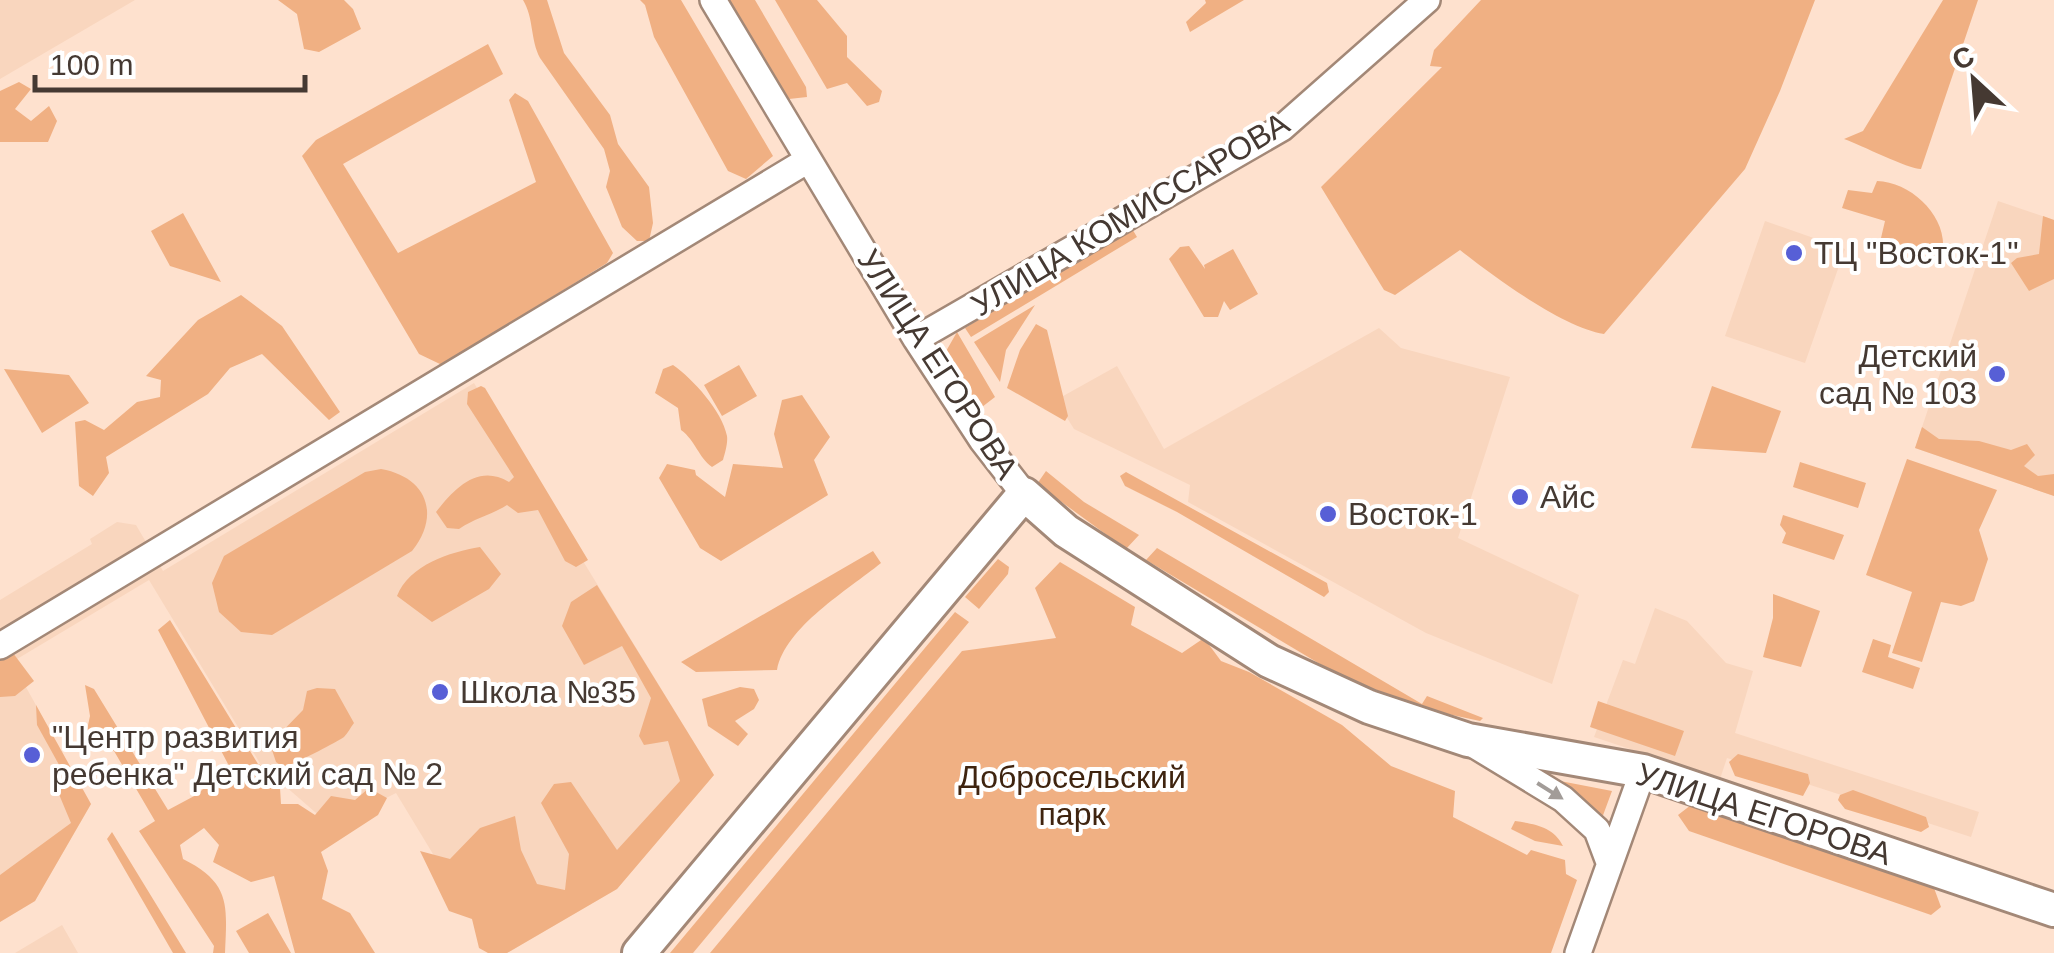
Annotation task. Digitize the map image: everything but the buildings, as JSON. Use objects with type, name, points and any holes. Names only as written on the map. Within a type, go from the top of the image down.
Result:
[{"type":"main road","name":"УЛИЦА ЕГОРОВА","points":[[1024,494],[1066,531],[1270,662],[1369,708],[1468,740],[1643,772],[2054,910]]},
{"type":"main road","points":[[639,953],[1024,494]]},
{"type":"street","name":"УЛИЦА ЕГОРОВА","points":[[712,0],[916,339],[982,440],[1024,494]]},
{"type":"street","name":"УЛИЦА КОМИССАРОВА","points":[[916,339],[1282,128],[1427,0]]},
{"type":"street","points":[[0,646],[808,160]]},
{"type":"street","name":"УЛИЦА ЕГОРОВА","points":[[1468,740],[1564,800],[1597,830],[1609,862]]},
{"type":"street","points":[[1578,953],[1643,772]]},
{"type":"shaded area","points":[[0,0],[135,0],[0,79]]},
{"type":"shaded area","name":"Детский сад № 103","points":[[1998,201],[2054,220],[2054,496],[1915,448]]},
{"type":"shaded area","name":"ТЦ \"Восток-1\"","points":[[1765,221],[1845,249],[1805,363],[1725,336]]},
{"type":"shaded area","points":[[1379,328],[1401,348],[1510,377],[1458,538],[1579,595],[1552,684],[1426,633],[1188,502],[1190,485],[1074,429],[1056,400],[1117,366],[1164,449]]},
{"type":"shaded area","name":"Школа №35","points":[[474,383],[714,775],[617,889],[507,953],[493,953],[396,793],[331,826],[261,765],[149,580],[12,662],[91,804],[35,901],[0,922],[0,600],[92,544],[90,539],[117,522],[136,525],[163,571]]},
{"type":"shaded area","points":[[1655,608],[1687,621],[1726,663],[1753,671],[1735,733],[1979,812],[1971,837],[1727,758],[1720,779],[1594,737],[1623,660],[1635,664]]},
{"type":"shaded area","points":[[62,925],[78,953],[15,953]]},
{"type":"green space","points":[[278,0],[344,0],[353,9],[361,29],[319,52],[304,49],[297,14]]},
{"type":"green space","points":[[523,0],[547,0],[564,53],[610,115],[618,144],[649,187],[653,223],[649,241],[637,241],[622,227],[606,187],[610,171],[604,149],[540,58]]},
{"type":"green space","points":[[640,0],[681,0],[773,156],[746,179],[728,171],[654,37]]},
{"type":"green space","points":[[729,0],[755,0],[806,87],[807,97],[789,99]]},
{"type":"green space","points":[[775,0],[817,0],[847,36],[847,57],[882,91],[879,102],[867,106],[847,83],[827,89]]},
{"type":"green space","points":[[1205,0],[1244,0],[1190,32],[1186,22]]},
{"type":"green space","points":[[1481,0],[1815,0],[1745,169],[1604,334],[1549,312],[1460,250],[1395,295],[1384,290],[1321,187],[1442,67],[1430,66],[1434,50]]},
{"type":"green space","points":[[1943,0],[1978,0],[1921,169],[1844,139],[1863,131]]},
{"type":"green space","points":[[488,44],[503,74],[343,164],[398,253],[536,182],[509,100],[515,93],[528,101],[613,253],[607,263],[442,365],[419,354],[302,156],[316,140]]},
{"type":"green space","points":[[19,82],[31,89],[15,109],[31,121],[49,106],[57,121],[48,142],[0,142],[0,91]]},
{"type":"green space","points":[[1877,181],[1904,188],[1927,206],[1941,231],[1941,259],[1881,238],[1885,221],[1842,208],[1848,190],[1872,193]]},
{"type":"green space","points":[[183,213],[221,282],[170,266],[151,231]]},
{"type":"green space","points":[[2043,216],[2054,220],[2054,279],[2029,291],[2011,263],[2039,254]]},
{"type":"green space","points":[[1131,227],[1137,237],[971,337],[965,328]]},
{"type":"green space","points":[[1189,246],[1205,269],[1204,265],[1233,249],[1258,294],[1230,310],[1224,301],[1218,317],[1204,317],[1169,259],[1180,247]]},
{"type":"green space","points":[[241,295],[282,326],[340,412],[329,420],[262,354],[230,368],[208,394],[106,457],[109,473],[93,496],[79,486],[75,422],[85,420],[104,430],[137,402],[160,397],[161,380],[146,376],[198,320]]},
{"type":"green space","points":[[1035,305],[1006,350],[1000,382],[974,342]]},
{"type":"green space","points":[[1036,324],[1047,330],[1068,416],[1065,421],[1007,388],[1020,350]]},
{"type":"green space","points":[[957,332],[995,397],[982,407],[952,372],[945,353]]},
{"type":"green space","points":[[673,365],[706,396],[724,426],[727,439],[723,460],[712,467],[681,430],[678,408],[655,393],[663,369]]},
{"type":"green space","points":[[739,365],[757,396],[722,416],[704,385]]},
{"type":"green space","points":[[4,369],[69,375],[89,403],[42,433]]},
{"type":"green space","points":[[481,386],[588,560],[576,567],[565,561],[538,510],[518,513],[507,505],[459,529],[447,528],[436,512],[468,481],[487,475],[509,482],[514,477],[467,404],[468,392]]},
{"type":"green space","points":[[1712,386],[1781,411],[1766,453],[1691,448]]},
{"type":"green space","points":[[802,395],[830,437],[814,460],[828,495],[721,561],[700,548],[659,478],[667,464],[695,470],[696,475],[725,497],[733,464],[783,468],[774,434],[782,400]]},
{"type":"green space","points":[[1922,427],[1939,439],[1979,441],[2011,450],[2027,444],[2035,455],[2024,466],[2038,476],[2054,474],[2054,496],[1915,448]]},
{"type":"green space","points":[[1907,459],[1997,490],[1979,530],[1988,559],[1974,601],[1961,606],[1941,602],[1922,662],[1892,653],[1912,592],[1866,575]]},
{"type":"green space","points":[[1800,462],[1866,483],[1858,508],[1793,487]]},
{"type":"green space","points":[[381,469],[409,480],[425,500],[426,524],[412,551],[272,635],[241,632],[219,612],[212,583],[224,556],[365,472]]},
{"type":"green space","points":[[1046,471],[1084,502],[1139,535],[1126,549],[1037,484]]},
{"type":"green space","points":[[1126,472],[1327,583],[1329,592],[1324,597],[1125,486],[1120,476]]},
{"type":"green space","points":[[1783,515],[1844,535],[1834,560],[1782,543],[1786,533],[1780,525]]},
{"type":"green space","points":[[480,547],[501,574],[489,589],[432,622],[397,596],[421,568],[456,552]]},
{"type":"green space","points":[[1157,548],[1422,704],[1427,696],[1483,718],[1480,721],[1420,708],[1340,676],[1146,560]]},
{"type":"green space","points":[[873,551],[881,563],[805,624],[782,654],[777,670],[696,672],[681,662]]},
{"type":"green space","points":[[998,559],[1009,567],[1008,574],[979,609],[965,597]]},
{"type":"green space","name":"Добросельский парк","points":[[1060,562],[1135,607],[1131,625],[1182,653],[1204,638],[1221,661],[1249,672],[1342,725],[1391,766],[1455,791],[1453,817],[1527,855],[1531,850],[1565,860],[1566,874],[1577,880],[1551,953],[710,953],[962,651],[1056,638],[1035,588]]},
{"type":"green space","points":[[597,585],[714,775],[617,889],[507,953],[488,953],[479,948],[472,919],[449,911],[420,851],[450,859],[480,828],[515,816],[521,850],[537,884],[565,890],[569,854],[541,803],[554,784],[571,782],[617,850],[680,781],[668,741],[644,745],[639,736],[651,698],[622,646],[584,665],[562,626],[571,602]]},
{"type":"green space","points":[[1773,594],[1820,611],[1801,667],[1763,657],[1773,618]]},
{"type":"green space","points":[[955,612],[969,622],[693,953],[670,953]]},
{"type":"green space","points":[[170,620],[258,764],[279,772],[281,804],[298,804],[315,815],[331,796],[355,800],[369,788],[387,798],[378,815],[321,852],[328,871],[322,899],[350,913],[375,953],[295,953],[274,876],[251,882],[213,862],[219,845],[204,828],[180,845],[183,859],[210,877],[223,897],[225,953],[213,953],[214,946],[139,831],[155,821],[114,751],[85,739],[90,716],[85,685],[94,689],[168,810],[198,794],[228,764],[158,630]]},
{"type":"green space","points":[[1873,639],[1891,645],[1888,657],[1920,668],[1913,689],[1862,672]]},
{"type":"green space","points":[[10,649],[34,681],[15,696],[0,697],[0,656]]},
{"type":"green space","points":[[740,687],[754,689],[759,700],[754,709],[735,721],[748,734],[738,746],[708,726],[702,699]]},
{"type":"green space","points":[[335,689],[354,723],[340,739],[283,767],[276,762],[270,744],[303,710],[307,691]]},
{"type":"green space","points":[[1598,701],[1684,731],[1675,756],[1590,727]]},
{"type":"green space","points":[[36,705],[91,804],[35,901],[0,922],[0,875],[71,823],[58,792],[68,781],[37,725]]},
{"type":"green space","points":[[1738,754],[1808,774],[1810,783],[1803,796],[1735,776],[1729,762]]},
{"type":"green space","points":[[1555,780],[1612,791],[1602,818]]},
{"type":"green space","points":[[1853,790],[1926,817],[1929,827],[1921,832],[1845,809],[1838,800],[1840,795]]},
{"type":"green space","points":[[1691,805],[1934,888],[1941,907],[1931,915],[1689,831],[1678,815]]},
{"type":"green space","points":[[1515,821],[1549,831],[1563,846],[1535,841],[1511,829]]},
{"type":"green space","points":[[112,832],[186,953],[173,953],[107,839]]},
{"type":"green space","points":[[268,913],[291,953],[249,953],[236,931]]},
{"type":"place","name":"ТЦ \"Восток-1\"","points":[[1794,253]]},
{"type":"place","name":"Детский сад № 103","points":[[1997,374]]},
{"type":"place","name":"Айс","points":[[1520,497]]},
{"type":"place","name":"Восток-1","points":[[1328,514]]},
{"type":"place","name":"Школа №35","points":[[440,692]]},
{"type":"place","name":"\"Центр развития ребенка\" Детский сад № 2","points":[[32,755]]}]
